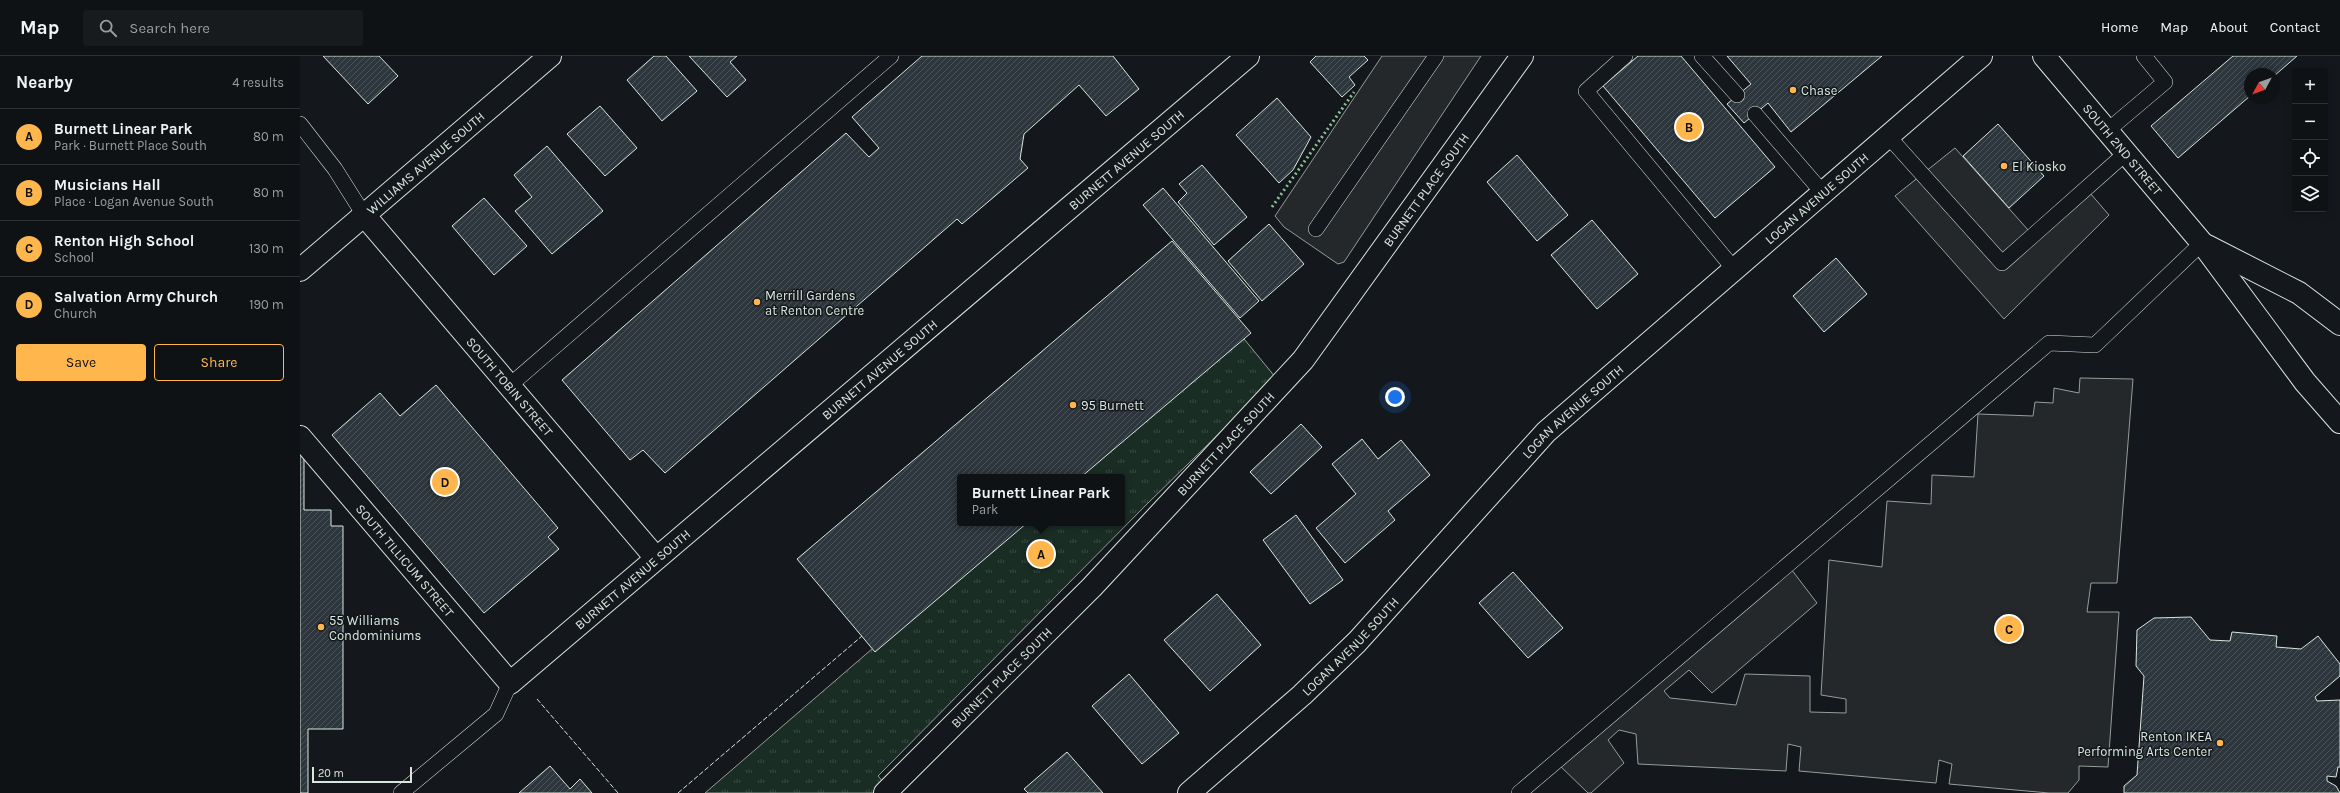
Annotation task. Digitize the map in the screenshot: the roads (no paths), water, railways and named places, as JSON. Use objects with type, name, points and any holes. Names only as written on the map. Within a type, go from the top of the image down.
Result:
[{"type":"street","name":"WILLIAMS AVENUE SOUTH","points":[[300,270],[550,56]]},
{"type":"street","name":"BURNETT AVENUE SOUTH","points":[[510,683],[1248,56]]},
{"type":"street","name":"BURNETT PLACE SOUTH","points":[[885,793],[1092,587],[1303,360],[1522,56]]},
{"type":"street","name":"LOGAN AVENUE SOUTH","points":[[1189,793],[1302,695],[1356,642],[1546,432],[1981,56]]},
{"type":"street","name":"SOUTH 2ND STREET","points":[[2044,56],[2202,243],[2305,382],[2340,422]]},
{"type":"street","name":"SOUTH TOBIN STREET","points":[[364,215],[656,558]]},
{"type":"street","name":"SOUTH 2ND STREET","points":[[2202,243],[2300,293],[2340,324]]},
{"type":"street","name":"SOUTH TILLICUM STREET","points":[[300,437],[510,683]]},
{"type":"lane","points":[[509,386],[890,56]]},
{"type":"lane","points":[[1316,229],[1436,56]]},
{"type":"lane","points":[[1625,56],[1586,91],[1734,269]]},
{"type":"lane","points":[[1702,56],[1737,95]]},
{"type":"lane","points":[[2107,130],[2166,82],[2144,56]]},
{"type":"lane","points":[[1755,114],[1822,193]]},
{"type":"lane","points":[[300,124],[335,169],[364,215]]},
{"type":"lane","points":[[1888,136],[2002,264],[2126,153]]},
{"type":"lane","points":[[1519,793],[2049,343],[2095,345],[2202,243]]},
{"type":"lane","points":[[401,793],[496,714],[510,683]]},
{"type":"place","name":"Chase","points":[[1793,90]]},
{"type":"place","name":"Musicians Hall","points":[[1689,127]]},
{"type":"place","name":"El Kiosko","points":[[2004,166]]},
{"type":"place","name":"Merrill Gardens at Renton Centre","points":[[757,302]]},
{"type":"place","name":"95 Burnett","points":[[1073,405]]},
{"type":"place","name":"Salvation Army Church","points":[[445,482]]},
{"type":"place","name":"Burnett Linear Park","points":[[1041,554]]},
{"type":"place","name":"55 Williams Condominiums","points":[[321,627]]},
{"type":"place","name":"Renton High School","points":[[2009,629]]},
{"type":"place","name":"Renton IKEA Performing Arts Center","points":[[2220,743]]}]
